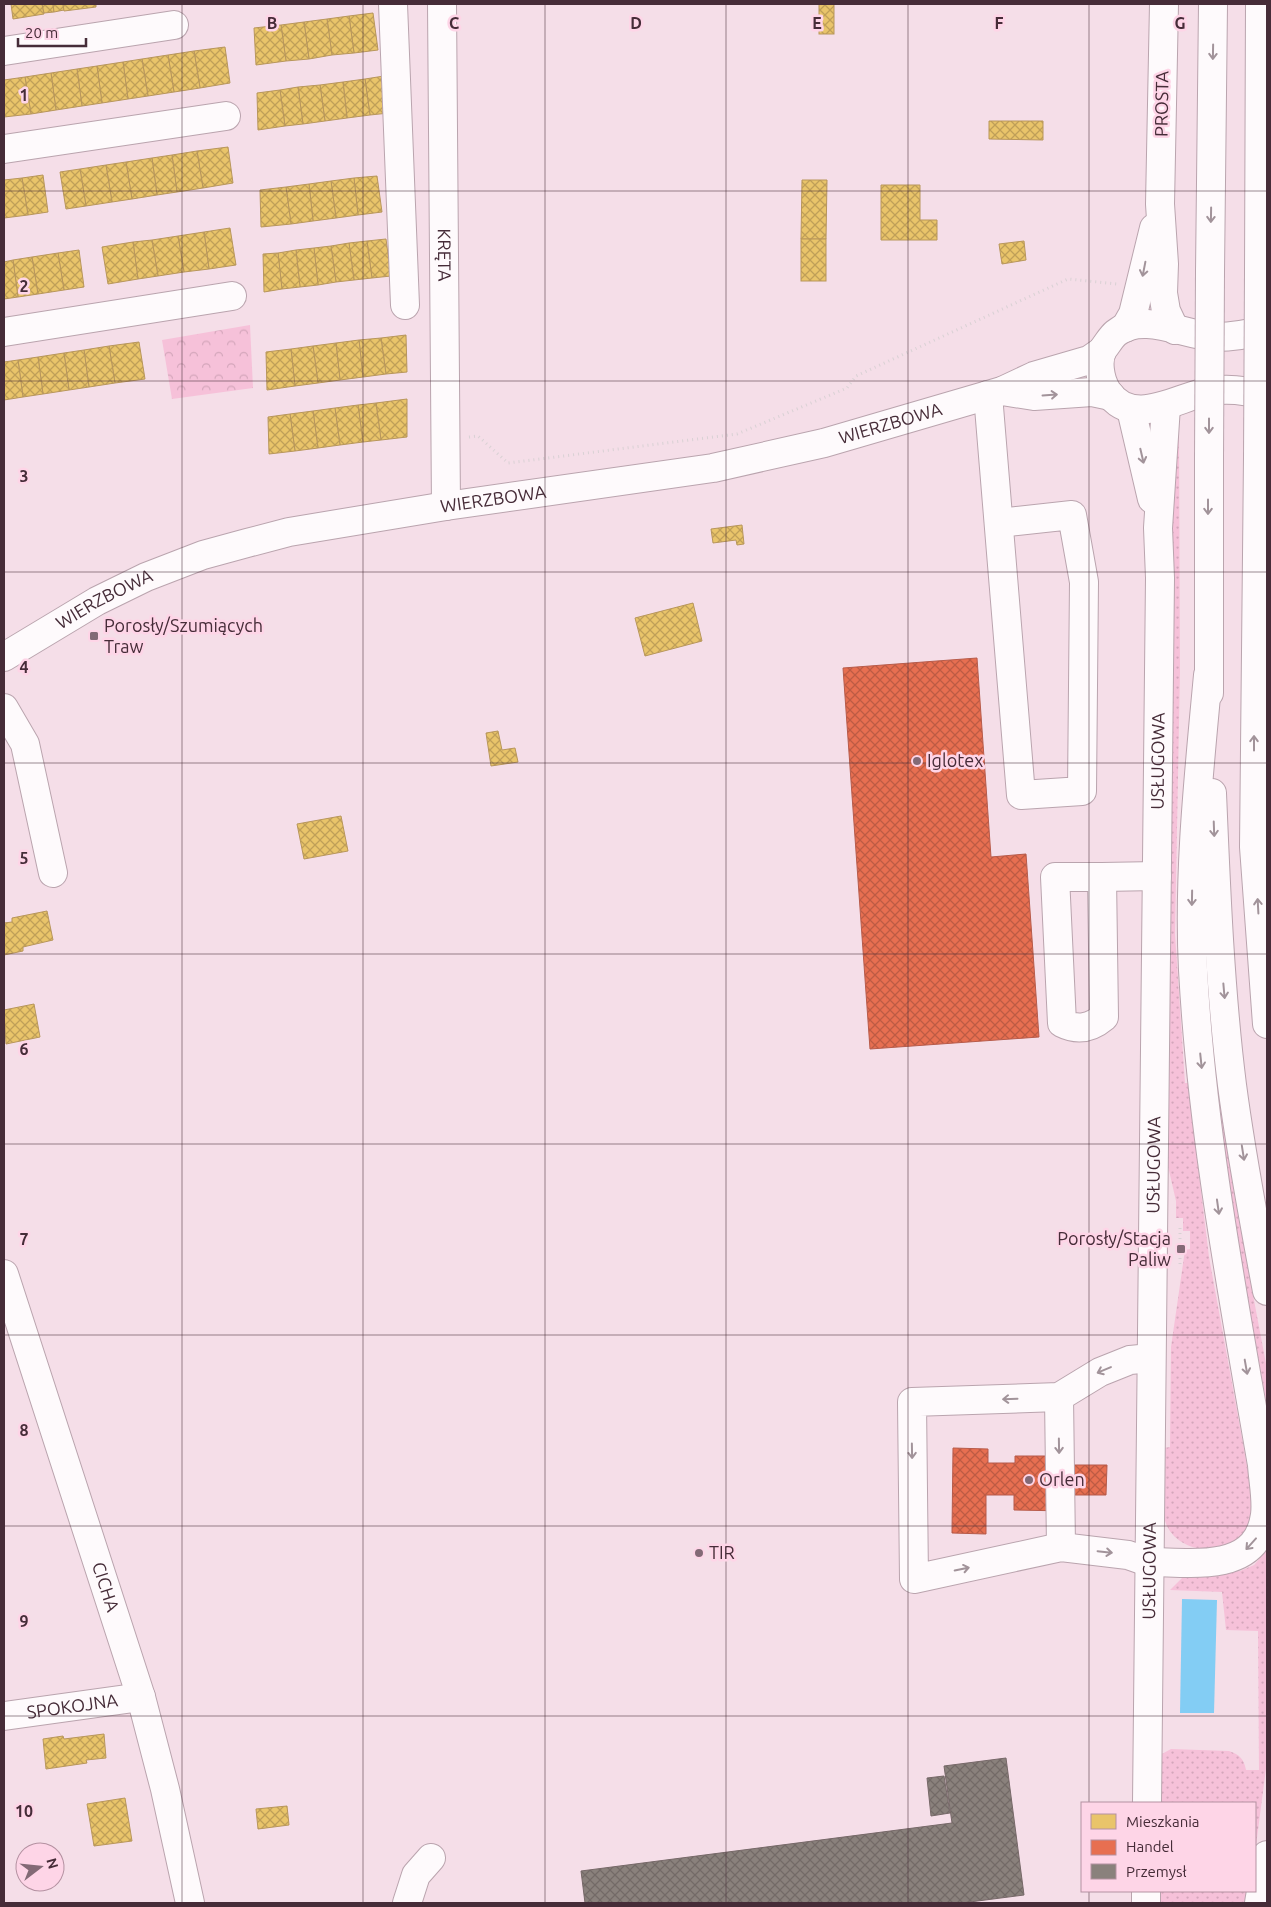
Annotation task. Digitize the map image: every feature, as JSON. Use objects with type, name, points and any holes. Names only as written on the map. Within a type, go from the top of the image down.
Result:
[{"type":"main road","points":[[393,4],[405,304]]},
{"type":"main road","name":"KRĘTA","points":[[442,4],[447,440],[446,506]]},
{"type":"main road","name":"PROSTA","points":[[1164,4],[1160,204],[1164,264],[1163,294],[1166,311],[1174,330]]},
{"type":"main road","points":[[1213,4],[1208,675],[1216,888],[1232,1084],[1253,1218],[1267,1291]]},
{"type":"main road","points":[[1260,4],[1258,539],[1254,724],[1254,847],[1267,1024]]},
{"type":"main road","points":[[4,50],[174,25]]},
{"type":"main road","points":[[4,149],[226,116]]},
{"type":"main road","name":"PROSTA","points":[[1125,328],[1133,314],[1138,299],[1160,204]]},
{"type":"main road","points":[[403,233],[444,231]]},
{"type":"main road","points":[[4,332],[232,296]]},
{"type":"main road","points":[[1158,528],[1121,402],[1101,376],[1100,363],[1102,351],[1115,334],[1125,328],[1145,324],[1217,337],[1267,329]]},
{"type":"main road","name":"WIERZBOWA","points":[[6,650],[146,577],[203,555],[289,532],[446,506],[713,468],[824,443],[995,393],[1034,376],[1089,360],[1102,351]]},
{"type":"main road","name":"WIERZBOWA","points":[[995,393],[1034,396],[1092,392],[1141,410],[1166,406],[1197,394],[1212,391],[1243,390],[1267,396]]},
{"type":"main road","points":[[995,393],[999,523],[1021,794],[1082,791],[1084,582],[1072,515],[999,523]]},
{"type":"main road","points":[[1158,528],[1166,406]]},
{"type":"main road","name":"USŁUGOWA","points":[[1147,1802],[1148,1562],[1160,588],[1158,528]]},
{"type":"main road","points":[[1258,539],[1267,631]]},
{"type":"main road","points":[[1151,1358],[1130,1360],[1100,1372],[1059,1397],[912,1402],[914,1579],[1061,1547],[1128,1555],[1148,1562],[1211,1563],[1234,1558],[1251,1546],[1261,1530],[1265,1514],[1265,1475],[1216,1194],[1205,1104],[1193,969],[1192,899],[1195,810],[1208,675]]},
{"type":"main road","points":[[4,708],[26,744],[53,873]]},
{"type":"main road","points":[[1102,877],[1104,1017],[1094,1026],[1072,1028],[1062,1023],[1055,877],[1157,876]]},
{"type":"main road","name":"CICHA","points":[[4,1274],[140,1697],[165,1788],[190,1903]]},
{"type":"main road","points":[[1059,1397],[1061,1547]]},
{"type":"main road","name":"SPOKOJNA","points":[[4,1716],[140,1697]]},
{"type":"main road","points":[[1259,1903],[1267,1855]]},
{"type":"main road","points":[[407,1903],[416,1875],[432,1858]]},
{"type":"path","points":[[447,440],[478,436],[508,463],[737,434],[847,388],[856,376],[1068,279],[1126,285]]},
{"type":"green space","points":[[250,325],[253,388],[172,399],[162,340]]},
{"type":"green space","points":[[1179,423],[1180,672],[1175,934],[1185,1083],[1188,1083],[1209,1257],[1254,1504],[1247,1533],[1228,1546],[1211,1550],[1185,1544],[1172,1533],[1164,1518],[1162,1499],[1164,1448],[1170,1447],[1171,1347],[1185,1250],[1190,1249],[1190,1231],[1183,1231],[1183,1218],[1176,1218],[1176,1201],[1167,1162],[1172,712],[1172,438]]},
{"type":"green space","points":[[1211,1038],[1214,1040],[1234,1194],[1267,1369],[1267,1406],[1229,1197]]},
{"type":"green space","points":[[1267,1550],[1267,1761],[1256,1845],[1256,1802],[1159,1802],[1160,1755],[1171,1749],[1229,1751],[1241,1758],[1246,1770],[1259,1770],[1258,1631],[1226,1630],[1222,1592],[1170,1590],[1182,1578],[1240,1571],[1254,1565]]},
{"type":"green space","points":[[1158,1892],[1247,1892],[1244,1903],[1158,1903]]},
{"type":"water","points":[[1182,1599],[1217,1600],[1214,1713],[1180,1713]]},
{"type":"building: Mieszkania","points":[[11,4],[42,4],[44,14],[13,19]]},
{"type":"building: Mieszkania","points":[[42,4],[53,4],[54,12],[44,13]]},
{"type":"building: Mieszkania","points":[[53,4],[63,4],[64,10],[54,12]]},
{"type":"building: Mieszkania","points":[[63,4],[96,4],[96,7],[64,11]]},
{"type":"building: Mieszkania","points":[[819,4],[834,4],[834,34],[819,34]]},
{"type":"building: Mieszkania","points":[[373,13],[378,50],[354,53],[349,16]]},
{"type":"building: Mieszkania","points":[[349,16],[354,53],[332,55],[327,19]]},
{"type":"building: Mieszkania","points":[[327,19],[332,55],[309,59],[304,22]]},
{"type":"building: Mieszkania","points":[[304,22],[309,59],[286,61],[281,25]]},
{"type":"building: Mieszkania","points":[[281,25],[286,61],[256,65],[254,28]]},
{"type":"building: Mieszkania","points":[[225,47],[230,83],[200,88],[194,51]]},
{"type":"building: Mieszkania","points":[[194,51],[200,88],[174,92],[168,55]]},
{"type":"building: Mieszkania","points":[[168,55],[174,92],[148,96],[142,59]]},
{"type":"building: Mieszkania","points":[[142,59],[148,96],[128,99],[123,62]]},
{"type":"building: Mieszkania","points":[[123,62],[128,99],[102,103],[97,66]]},
{"type":"building: Mieszkania","points":[[97,66],[102,103],[82,106],[77,69]]},
{"type":"building: Mieszkania","points":[[77,69],[82,106],[56,110],[51,73]]},
{"type":"building: Mieszkania","points":[[51,73],[56,110],[31,114],[25,77]]},
{"type":"building: Mieszkania","points":[[384,76],[389,113],[370,115],[365,79]]},
{"type":"building: Mieszkania","points":[[25,77],[31,114],[4,117],[4,80]]},
{"type":"building: Mieszkania","points":[[365,79],[370,115],[347,118],[343,82]]},
{"type":"building: Mieszkania","points":[[343,82],[347,118],[325,121],[320,85]]},
{"type":"building: Mieszkania","points":[[320,85],[325,121],[303,124],[298,87]]},
{"type":"building: Mieszkania","points":[[298,87],[303,124],[285,126],[280,90]]},
{"type":"building: Mieszkania","points":[[280,90],[285,126],[258,130],[257,93]]},
{"type":"building: Mieszkania","points":[[989,121],[1043,121],[1043,140],[989,139]]},
{"type":"building: Mieszkania","points":[[228,147],[233,183],[203,188],[197,151]]},
{"type":"building: Mieszkania","points":[[197,151],[203,188],[177,192],[172,155]]},
{"type":"building: Mieszkania","points":[[172,155],[177,192],[157,195],[152,158]]},
{"type":"building: Mieszkania","points":[[152,158],[157,195],[132,199],[126,162]]},
{"type":"building: Mieszkania","points":[[126,162],[132,199],[112,202],[106,165]]},
{"type":"building: Mieszkania","points":[[106,165],[112,202],[86,206],[80,169]]},
{"type":"building: Mieszkania","points":[[80,169],[86,206],[66,209],[60,172]]},
{"type":"building: Mieszkania","points":[[43,175],[48,212],[28,215],[22,178]]},
{"type":"building: Mieszkania","points":[[377,176],[382,212],[358,215],[354,178]]},
{"type":"building: Mieszkania","points":[[22,178],[28,215],[4,218],[4,180]]},
{"type":"building: Mieszkania","points":[[354,178],[358,215],[336,218],[331,181]]},
{"type":"building: Mieszkania","points":[[802,180],[827,180],[826,239],[801,239]]},
{"type":"building: Mieszkania","points":[[331,181],[336,218],[313,221],[309,184]]},
{"type":"building: Mieszkania","points":[[309,184],[313,221],[291,224],[286,187]]},
{"type":"building: Mieszkania","points":[[881,185],[920,185],[920,220],[937,220],[937,240],[881,240]]},
{"type":"building: Mieszkania","points":[[286,187],[291,224],[261,227],[260,190]]},
{"type":"building: Mieszkania","points":[[230,228],[236,265],[209,269],[204,232]]},
{"type":"building: Mieszkania","points":[[204,232],[209,269],[184,272],[178,236]]},
{"type":"building: Mieszkania","points":[[178,236],[184,272],[158,276],[152,240]]},
{"type":"building: Mieszkania","points":[[386,239],[391,276],[372,278],[367,241]]},
{"type":"building: Mieszkania","points":[[801,239],[826,239],[826,281],[801,281]]},
{"type":"building: Mieszkania","points":[[152,240],[158,276],[138,279],[133,242]]},
{"type":"building: Mieszkania","points":[[367,241],[372,278],[354,280],[349,243]]},
{"type":"building: Mieszkania","points":[[1024,241],[1026,260],[1002,264],[999,244]]},
{"type":"building: Mieszkania","points":[[133,242],[138,279],[108,284],[102,247]]},
{"type":"building: Mieszkania","points":[[349,243],[354,280],[336,282],[331,246]]},
{"type":"building: Mieszkania","points":[[331,246],[336,282],[318,285],[314,248]]},
{"type":"building: Mieszkania","points":[[314,248],[318,285],[300,287],[296,250]]},
{"type":"building: Mieszkania","points":[[79,250],[84,287],[64,290],[58,253]]},
{"type":"building: Mieszkania","points":[[296,250],[300,287],[282,289],[278,253]]},
{"type":"building: Mieszkania","points":[[58,253],[64,290],[38,294],[32,257]]},
{"type":"building: Mieszkania","points":[[278,253],[282,289],[264,292],[263,254]]},
{"type":"building: Mieszkania","points":[[32,257],[38,294],[18,297],[13,260]]},
{"type":"building: Mieszkania","points":[[13,260],[18,297],[4,299],[4,262]]},
{"type":"building: Mieszkania","points":[[406,335],[407,372],[386,374],[381,338]]},
{"type":"building: Mieszkania","points":[[381,338],[386,374],[363,377],[359,340]]},
{"type":"building: Mieszkania","points":[[359,340],[363,377],[340,380],[336,343]]},
{"type":"building: Mieszkania","points":[[139,342],[145,379],[115,383],[109,346]]},
{"type":"building: Mieszkania","points":[[336,343],[340,380],[318,383],[313,346]]},
{"type":"building: Mieszkania","points":[[109,346],[115,383],[89,387],[84,350]]},
{"type":"building: Mieszkania","points":[[313,346],[318,383],[295,386],[291,349]]},
{"type":"building: Mieszkania","points":[[291,349],[295,386],[267,390],[266,352]]},
{"type":"building: Mieszkania","points":[[84,350],[89,387],[69,390],[64,353]]},
{"type":"building: Mieszkania","points":[[64,353],[69,390],[43,394],[38,357]]},
{"type":"building: Mieszkania","points":[[38,357],[43,394],[23,397],[18,360]]},
{"type":"building: Mieszkania","points":[[18,360],[23,397],[4,400],[4,362]]},
{"type":"building: Mieszkania","points":[[407,399],[407,437],[381,440],[376,403]]},
{"type":"building: Mieszkania","points":[[376,403],[381,440],[363,442],[358,405]]},
{"type":"building: Mieszkania","points":[[358,405],[363,442],[340,445],[335,408]]},
{"type":"building: Mieszkania","points":[[335,408],[340,445],[318,448],[313,411]]},
{"type":"building: Mieszkania","points":[[313,411],[318,448],[295,451],[290,414]]},
{"type":"building: Mieszkania","points":[[290,414],[295,451],[269,454],[268,417]]},
{"type":"building: Mieszkania","points":[[742,525],[744,544],[737,545],[736,540],[713,543],[711,529]]},
{"type":"building: Mieszkania","points":[[693,603],[702,641],[645,656],[635,618]]},
{"type":"building: Mieszkania","points":[[498,731],[502,750],[515,748],[518,762],[491,766],[486,733]]},
{"type":"building: Mieszkania","points":[[341,816],[348,851],[304,859],[297,824]]},
{"type":"building: Mieszkania","points":[[47,911],[53,940],[23,947],[23,951],[4,955],[4,923],[12,922],[12,918]]},
{"type":"building: Mieszkania","points":[[34,1004],[40,1037],[6,1044],[4,1010]]},
{"type":"building: Mieszkania","points":[[104,1734],[106,1758],[86,1760],[87,1763],[46,1769],[43,1739],[63,1736],[64,1739]]},
{"type":"building: Mieszkania","points":[[125,1798],[132,1841],[94,1846],[87,1804]]},
{"type":"building: Mieszkania","points":[[287,1806],[289,1825],[258,1829],[256,1809]]},
{"type":"building: Handel","name":"Iglotex","points":[[977,658],[991,857],[1026,854],[1039,1037],[870,1049],[843,668]]},
{"type":"building: Handel","name":"Orlen","points":[[953,1448],[988,1449],[988,1463],[1015,1463],[1015,1456],[1069,1456],[1069,1465],[1107,1465],[1106,1495],[1068,1495],[1067,1511],[1014,1510],[1014,1495],[986,1495],[986,1534],[952,1533]]},
{"type":"building: Przemysł","points":[[1006,1758],[1024,1895],[962,1903],[585,1903],[581,1871],[952,1823],[944,1766]]},
{"type":"building: Przemysł","points":[[944,1776],[950,1813],[931,1816],[927,1778]]},
{"type":"place","name":"Porosły/Szumiących Traw","points":[[94,636]]},
{"type":"place","name":"Iglotex","points":[[917,761]]},
{"type":"place","name":"Porosły/Stacja Paliw","points":[[1181,1249]]},
{"type":"place","name":"Orlen","points":[[1029,1480]]},
{"type":"place","name":"TIR","points":[[699,1553]]}]
